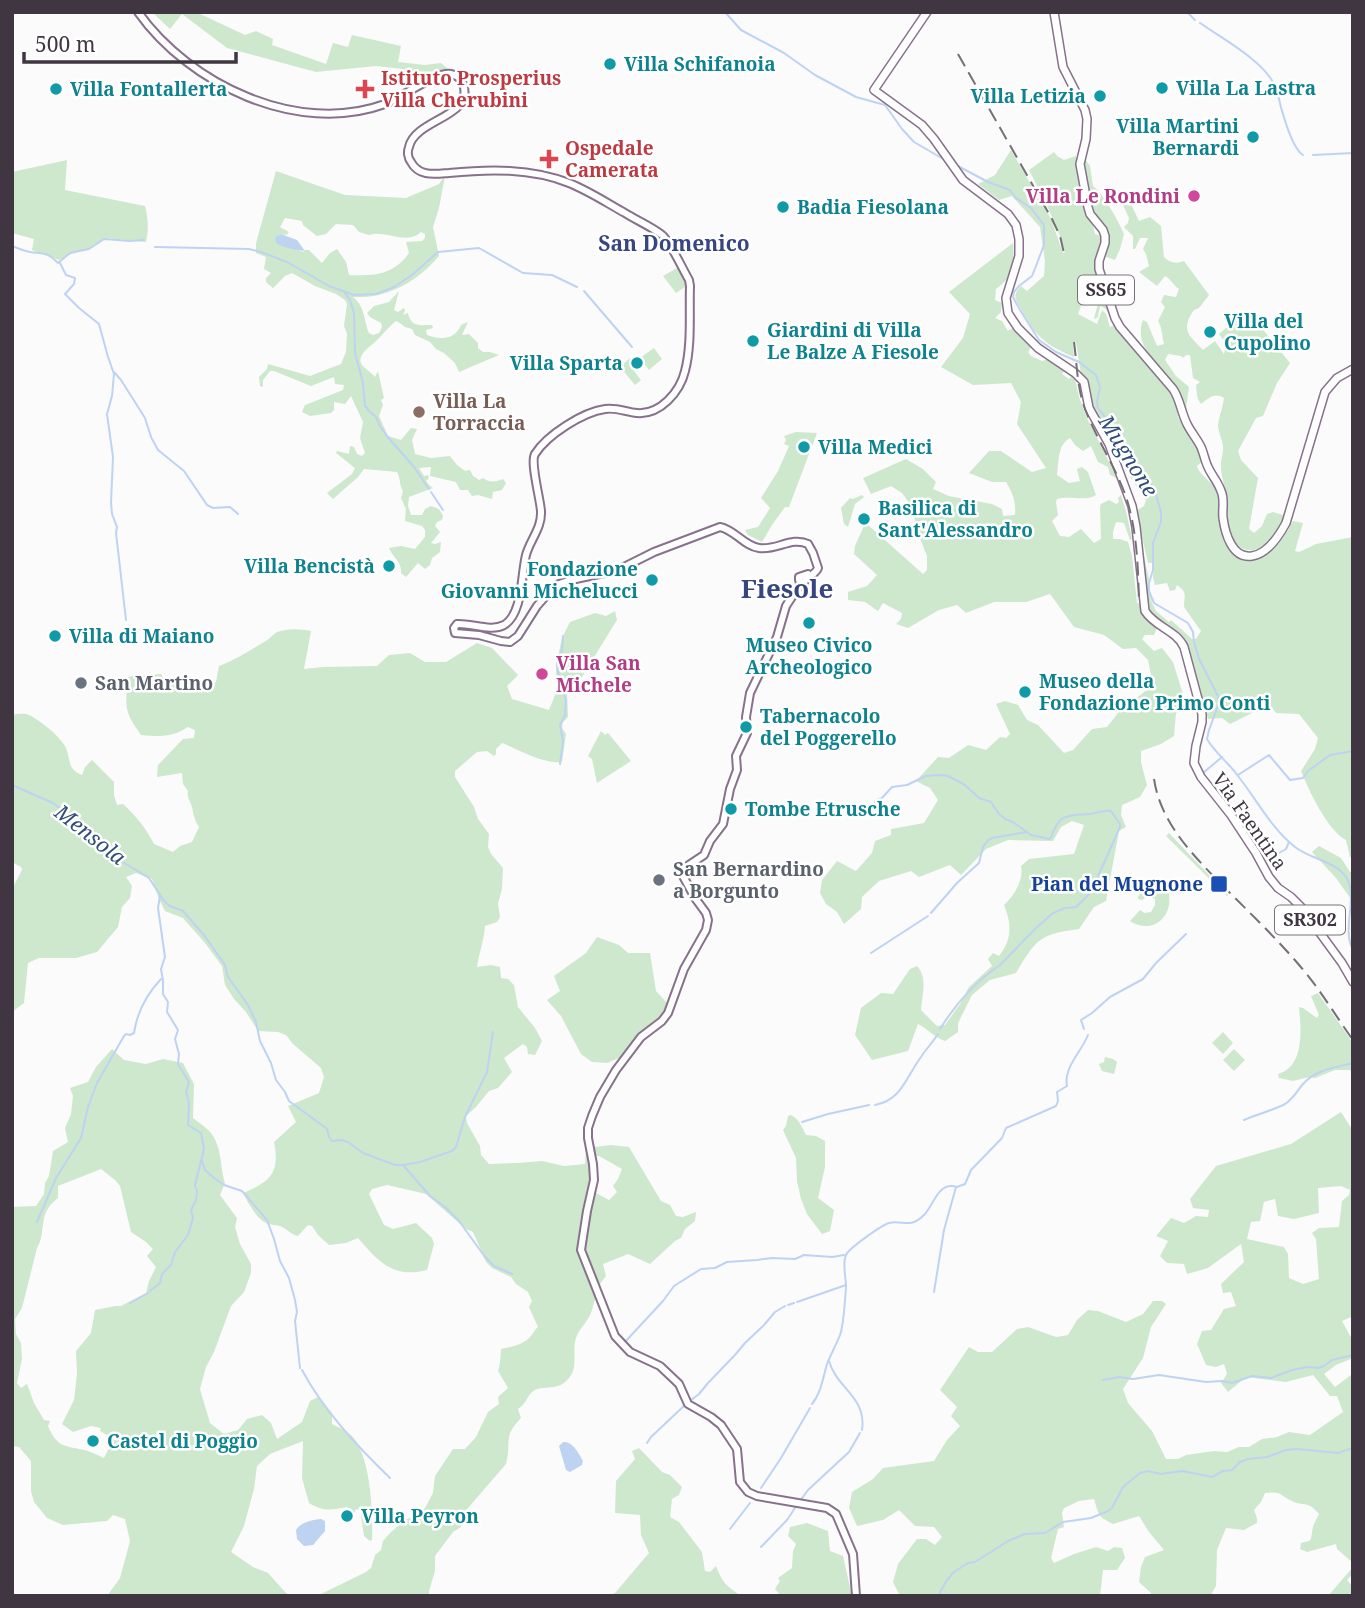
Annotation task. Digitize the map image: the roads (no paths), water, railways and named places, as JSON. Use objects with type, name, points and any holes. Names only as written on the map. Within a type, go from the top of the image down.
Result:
[{"type":"main road","points":[[138,12],[178,55],[230,88],[281,107],[320,114],[354,112],[395,99],[440,74],[458,76],[464,88],[463,100],[458,108],[422,129],[411,140],[408,157],[418,170],[433,174],[487,170],[540,175],[571,184],[660,233],[689,281],[688,355],[677,389],[662,406],[649,412],[636,413],[607,408],[575,420],[559,430],[538,450],[532,461],[541,518],[526,552],[523,583],[512,616],[506,624],[496,627],[457,624],[454,626],[454,632],[510,642],[518,636],[537,606],[559,584],[618,570],[654,552],[720,527],[757,548],[804,542],[816,560],[818,570],[804,579],[788,602],[772,646],[750,693],[746,736],[736,756],[737,770],[723,824],[710,841],[704,855],[689,864],[682,873],[706,913],[708,920],[702,940],[685,968],[668,1013],[641,1037],[616,1070],[600,1097],[589,1125],[594,1180],[581,1250],[613,1333],[622,1346],[659,1366],[671,1376],[680,1387],[687,1403],[716,1420],[734,1442],[739,1455],[739,1479],[742,1486],[757,1496],[830,1509],[838,1516],[853,1554],[856,1596]]},
{"type":"main road","name":"Via Faentina","points":[[927,12],[879,82],[870,87],[922,125],[967,185],[1013,220],[1020,250],[1006,298],[1008,313],[1038,348],[1083,380],[1091,413],[1109,444],[1133,513],[1145,611],[1153,622],[1184,645],[1202,719],[1194,763],[1200,777],[1231,815],[1269,877],[1278,888],[1300,905],[1353,982]]},
{"type":"main road","name":"SS65","points":[[1055,12],[1063,67],[1085,110],[1087,130],[1080,164],[1090,214],[1105,236],[1099,261],[1115,318],[1130,340],[1178,396],[1185,420],[1200,446],[1207,467],[1223,493],[1226,530],[1235,546],[1246,553],[1271,545],[1286,523],[1325,392],[1337,378],[1353,369]]},
{"type":"water","points":[[281,234],[297,240],[305,251],[276,243],[275,237]]},
{"type":"water","points":[[563,1442],[573,1446],[583,1461],[582,1465],[570,1472],[566,1470],[559,1446]]},
{"type":"water","points":[[321,1519],[325,1521],[325,1531],[313,1545],[304,1546],[297,1539],[296,1530],[304,1523]]},
{"type":"waterway","name":"Mugnone","points":[[725,12],[741,30],[784,53],[815,75],[856,97],[885,105],[914,142],[945,160]]},
{"type":"waterway","points":[[1187,12],[1195,20]]},
{"type":"waterway","points":[[1200,23],[1252,59],[1275,86]]},
{"type":"waterway","points":[[1277,91],[1290,135],[1303,155]]},
{"type":"waterway","points":[[1313,155],[1353,153]]},
{"type":"waterway","name":"Mugnone","points":[[956,165],[1010,190],[1016,198],[1031,208],[1044,225],[1044,245],[1032,276],[1019,286],[1013,297],[1039,340],[1056,352],[1079,362],[1096,375],[1100,387],[1098,408],[1112,426],[1129,461],[1151,484],[1161,512],[1161,522],[1153,543],[1153,570],[1149,591],[1154,603],[1188,623],[1193,632],[1199,659],[1218,696],[1219,703],[1207,739],[1286,839],[1301,851],[1336,867],[1346,877],[1351,894],[1349,932],[1353,950]]},
{"type":"waterway","points":[[12,246],[45,254],[58,263],[70,253],[89,249],[104,239],[144,240]]},
{"type":"waterway","points":[[155,247],[249,249],[287,262],[329,286],[354,295],[376,294],[394,287],[438,252],[479,248],[523,273],[552,275],[577,287]]},
{"type":"waterway","points":[[60,263],[66,275],[75,278],[74,284],[65,294],[99,324],[114,374],[107,414],[113,457],[111,502],[117,527],[126,620]]},
{"type":"waterway","points":[[584,291],[632,347]]},
{"type":"waterway","points":[[345,293],[354,313],[355,353],[363,383],[365,406],[429,489]]},
{"type":"waterway","points":[[114,372],[145,418],[158,450],[184,471],[207,505],[213,508],[230,507],[238,514]]},
{"type":"waterway","points":[[431,492],[443,510]]},
{"type":"waterway","points":[[560,764],[563,741],[560,725],[565,715],[566,700],[560,684],[557,658],[562,651],[563,636]]},
{"type":"waterway","points":[[1238,775],[1269,755],[1290,780],[1303,778],[1330,755],[1353,751]]},
{"type":"waterway","points":[[1203,773],[1222,757]]},
{"type":"waterway","points":[[858,812],[871,807],[892,787],[907,785],[926,776],[939,775],[948,776],[965,785],[979,798],[991,802],[1005,819],[1031,835],[1049,839],[1064,817],[1111,811],[1120,827],[1091,892],[1076,907],[1053,913],[999,966]]},
{"type":"waterway","name":"Mensola","points":[[12,785],[53,803],[118,859],[149,878],[170,906],[183,911],[225,965],[228,977],[248,1005],[276,1080],[289,1101],[326,1128]]},
{"type":"waterway","points":[[931,913],[979,863],[987,841],[1026,832]]},
{"type":"waterway","points":[[1279,853],[1286,849],[1289,842]]},
{"type":"waterway","points":[[150,1291],[160,1283],[162,1274],[171,1265],[175,1252],[188,1235],[193,1218],[191,1210],[196,1200],[195,1185],[204,1149],[201,1133],[188,1125],[189,1103],[186,1092],[189,1082],[178,1064],[179,1054],[175,1039],[178,1030],[167,1012],[168,1002],[163,994],[161,969],[165,957],[158,908],[160,896]]},
{"type":"waterway","points":[[871,953],[928,916]]},
{"type":"waterway","points":[[1084,1029],[1081,1020],[1110,997],[1143,979],[1186,934]]},
{"type":"waterway","points":[[940,1029],[965,995],[997,967]]},
{"type":"waterway","points":[[37,1222],[56,1178],[81,1138],[97,1083],[124,1036],[134,1033],[143,1004],[161,979]]},
{"type":"waterway","points":[[327,1129],[332,1141],[348,1142],[363,1153],[395,1165],[420,1162],[452,1151],[487,1072],[493,1032]]},
{"type":"waterway","points":[[875,1105],[897,1093],[938,1034]]},
{"type":"waterway","points":[[812,1404],[820,1390],[841,1330],[846,1287],[844,1262],[848,1252],[885,1225],[894,1222],[910,1223],[919,1219],[945,1187],[965,1184],[971,1170],[1002,1138],[1006,1128],[1056,1106],[1057,1092],[1067,1086],[1070,1066],[1088,1035]]},
{"type":"waterway","points":[[1244,1120],[1285,1104],[1314,1075],[1353,1063]]},
{"type":"waterway","points":[[802,1122],[869,1105]]},
{"type":"waterway","points":[[202,1161],[205,1170],[214,1178],[224,1185],[242,1191],[267,1220],[295,1300],[300,1368]]},
{"type":"waterway","points":[[404,1166],[430,1196],[459,1221],[485,1257],[494,1266],[512,1274]]},
{"type":"waterway","points":[[934,1292],[944,1230],[956,1187]]},
{"type":"waterway","points":[[624,1343],[674,1286],[701,1269],[715,1268],[727,1262],[795,1259],[804,1255],[844,1255]]},
{"type":"waterway","points":[[797,1302],[846,1285]]},
{"type":"waterway","points":[[130,1303],[148,1293]]},
{"type":"waterway","points":[[788,1305],[794,1303]]},
{"type":"waterway","points":[[764,1325],[775,1312],[785,1306]]},
{"type":"waterway","points":[[735,1355],[763,1326]]},
{"type":"waterway","points":[[1103,1380],[1159,1375],[1232,1383],[1252,1376],[1271,1378],[1292,1370],[1318,1368],[1332,1360],[1353,1355]]},
{"type":"waterway","points":[[690,1401],[734,1356]]},
{"type":"waterway","points":[[829,1361],[838,1379],[860,1409],[862,1430]]},
{"type":"waterway","points":[[302,1370],[320,1400],[390,1478]]},
{"type":"waterway","points":[[647,1443],[686,1404]]},
{"type":"waterway","points":[[761,1488],[810,1408]]},
{"type":"waterway","points":[[800,1501],[808,1490],[849,1452],[860,1433]]},
{"type":"waterway","points":[[938,1596],[954,1572],[1008,1541],[1025,1534],[1045,1533],[1063,1522],[1091,1518],[1108,1511],[1123,1487],[1140,1473],[1182,1471],[1212,1477],[1232,1470],[1248,1459],[1267,1457],[1286,1450],[1338,1453],[1353,1448]]},
{"type":"waterway","points":[[730,1529],[750,1503]]},
{"type":"waterway","points":[[761,1547],[787,1520],[797,1505]]},
{"type":"railway","points":[[958,54],[1052,219],[1064,253]]},
{"type":"railway","points":[[1074,342],[1084,406],[1121,483],[1129,507],[1136,547],[1139,601]]},
{"type":"railway","points":[[1154,779],[1164,811],[1181,839],[1300,966],[1353,1040]]},
{"type":"place","name":"Villa Schifanoia","points":[[610,64]]},
{"type":"place","name":"Villa La Lastra","points":[[1162,88]]},
{"type":"place","name":"Villa Fontallerta","points":[[56,89]]},
{"type":"place","name":"Istituto Prosperius Villa Cherubini","points":[[365,89]]},
{"type":"place","name":"Villa Letizia","points":[[1100,96]]},
{"type":"place","name":"Villa Martini Bernardi","points":[[1253,137]]},
{"type":"place","name":"Ospedale Camerata","points":[[549,159]]},
{"type":"place","name":"Villa Le Rondini","points":[[1194,196]]},
{"type":"place","name":"Badia Fiesolana","points":[[783,207]]},
{"type":"place","name":"Villa del Cupolino","points":[[1210,332]]},
{"type":"place","name":"Giardini di Villa Le Balze A Fiesole","points":[[753,341]]},
{"type":"place","name":"Villa Sparta","points":[[637,363]]},
{"type":"place","name":"Villa La Torraccia","points":[[419,412]]},
{"type":"place","name":"Villa Medici","points":[[804,447]]},
{"type":"place","name":"Basilica di Sant'Alessandro","points":[[864,519]]},
{"type":"place","name":"Villa Bencistà","points":[[389,566]]},
{"type":"place","name":"Fondazione Giovanni Michelucci","points":[[652,580]]},
{"type":"place","name":"Museo Civico Archeologico","points":[[809,623]]},
{"type":"place","name":"Villa di Maiano","points":[[55,636]]},
{"type":"place","name":"Villa San Michele","points":[[542,674]]},
{"type":"place","name":"San Martino","points":[[81,683]]},
{"type":"place","name":"Museo della Fondazione Primo Conti","points":[[1025,692]]},
{"type":"place","name":"Tabernacolo del Poggerello","points":[[746,727]]},
{"type":"place","name":"Tombe Etrusche","points":[[731,809]]},
{"type":"place","name":"San Bernardino a Borgunto","points":[[659,880]]},
{"type":"place","name":"Pian del Mugnone","points":[[1219,884]]},
{"type":"place","name":"Castel di Poggio","points":[[93,1441]]},
{"type":"place","name":"Villa Peyron","points":[[347,1516]]},
{"type":"district","name":"San Domenico","points":[[674,244]]},
{"type":"district","name":"Fiesole","points":[[787,589]]}]
